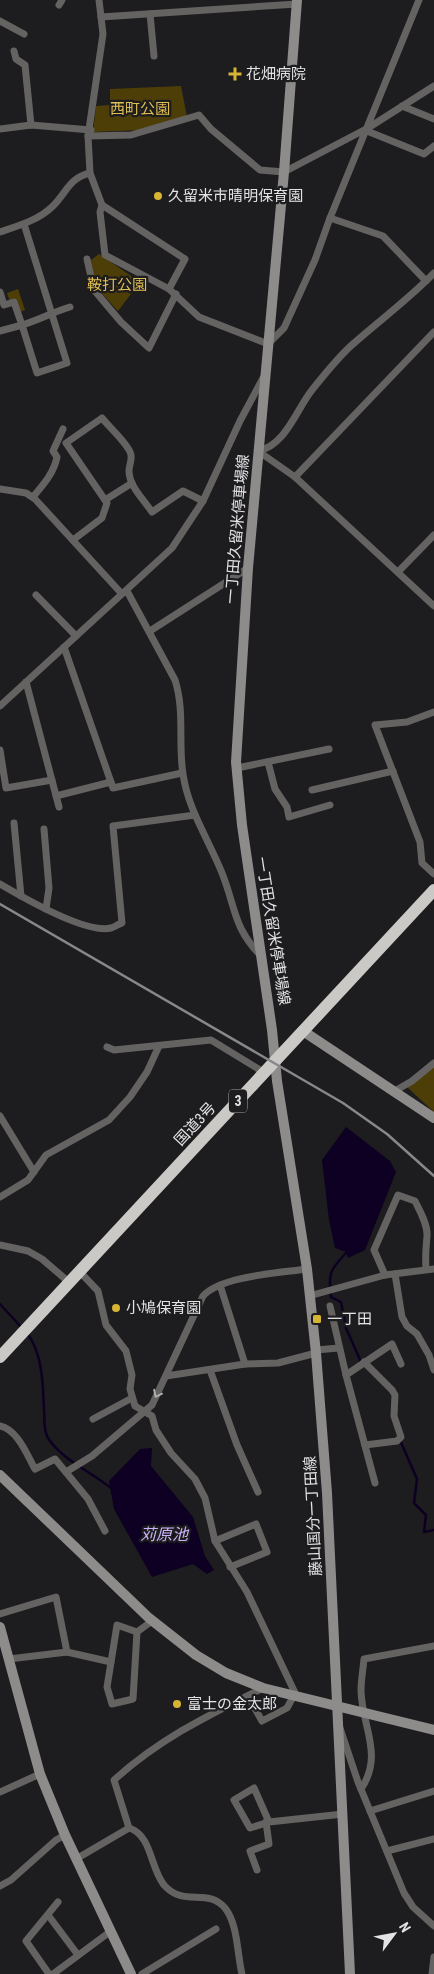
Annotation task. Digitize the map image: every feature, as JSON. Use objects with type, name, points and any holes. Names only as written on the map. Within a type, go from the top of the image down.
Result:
[{"type":"highway","name":"国道3号","points":[[0,1357],[434,890]]},
{"type":"main road","name":"一丁田久留米停車場線","points":[[276,1060],[242,825],[237,768],[248,568],[284,172],[297,2]]},
{"type":"main road","points":[[303,1032],[434,1118]]},
{"type":"main road","name":"藤山国分一丁田線","points":[[276,1060],[277,1081],[307,1269],[316,1352],[327,1493],[350,1974]]},
{"type":"main road","points":[[0,1475],[152,1621],[196,1655],[226,1673],[295,1698],[434,1730]]},
{"type":"main road","points":[[0,1627],[40,1774],[65,1835],[131,1974]]},
{"type":"street","points":[[99,0],[102,34],[90,133],[90,173],[102,204],[100,212],[106,255],[169,289],[199,317],[268,344],[284,328],[315,260],[330,218],[368,130],[419,0]]},
{"type":"street","points":[[101,17],[297,2]]},
{"type":"street","points":[[150,14],[154,56]]},
{"type":"street","points":[[0,21],[24,34]]},
{"type":"street","points":[[0,28],[8,25]]},
{"type":"street","points":[[14,51],[16,59],[26,65],[31,124]]},
{"type":"street","points":[[0,129],[31,124],[90,133],[131,135],[199,115],[211,129],[260,170],[284,172],[368,130],[434,86]]},
{"type":"street","points":[[402,106],[434,119]]},
{"type":"street","points":[[368,130],[424,154],[434,146]]},
{"type":"street","points":[[0,232],[24,224],[53,206],[77,176],[90,173]]},
{"type":"street","points":[[102,204],[185,259],[169,289]]},
{"type":"street","points":[[330,218],[383,236],[426,282]]},
{"type":"street","points":[[0,292],[4,305],[14,302],[37,373],[66,363],[24,224]]},
{"type":"street","points":[[87,259],[94,290],[121,322],[149,348],[176,294]]},
{"type":"street","points":[[258,451],[268,449],[277,440],[299,413],[311,391],[352,345],[434,273]]},
{"type":"street","points":[[0,331],[47,317],[52,313],[70,307]]},
{"type":"street","points":[[295,477],[434,332]]},
{"type":"street","points":[[0,706],[172,548],[203,501],[240,422],[266,374]]},
{"type":"street","points":[[73,540],[102,518],[107,503],[66,443],[102,418],[113,433],[124,442],[131,454],[129,472],[132,483],[152,512],[183,491],[203,501]]},
{"type":"street","points":[[33,497],[49,479],[57,457],[53,451],[63,429]]},
{"type":"street","points":[[258,451],[295,477],[434,606]]},
{"type":"street","points":[[105,500],[132,483]]},
{"type":"street","points":[[0,489],[26,493],[33,497],[125,593],[150,631],[180,693],[182,773],[195,815],[222,873],[243,936],[246,942],[262,958]]},
{"type":"street","points":[[398,572],[434,534]]},
{"type":"street","points":[[150,631],[248,568]]},
{"type":"street","points":[[36,595],[76,636]]},
{"type":"street","points":[[64,647],[113,788],[182,773]]},
{"type":"street","points":[[26,682],[60,807]]},
{"type":"street","points":[[434,712],[407,722],[375,725],[420,842],[422,863],[434,874]]},
{"type":"street","points":[[237,768],[329,748]]},
{"type":"street","points":[[0,750],[6,788],[52,780]]},
{"type":"street","points":[[268,762],[275,789],[287,807],[289,817],[330,805]]},
{"type":"street","points":[[312,790],[393,771]]},
{"type":"street","points":[[56,796],[110,782]]},
{"type":"street","points":[[0,884],[46,909],[87,925],[110,928],[122,923],[113,826],[195,815]]},
{"type":"street","points":[[14,824],[21,896]]},
{"type":"street","points":[[44,829],[49,888],[46,909]]},
{"type":"street","points":[[107,1048],[114,1050],[211,1040],[265,1073]]},
{"type":"street","points":[[1,1195],[28,1180],[46,1155],[109,1120],[130,1097],[147,1072],[159,1046]]},
{"type":"street","points":[[393,1092],[412,1081],[434,1063]]},
{"type":"street","points":[[0,1116],[34,1172]]},
{"type":"street","points":[[309,1296],[385,1275],[430,1269],[424,1246],[431,1235],[415,1201],[398,1195],[374,1250],[385,1275]]},
{"type":"street","points":[[0,1244],[28,1252],[42,1259],[70,1283]]},
{"type":"street","points":[[66,1472],[92,1456],[147,1412],[203,1296],[210,1288],[220,1284],[307,1269]]},
{"type":"street","points":[[80,1272],[98,1291],[106,1325],[126,1351],[132,1375],[130,1389],[135,1406],[152,1416],[156,1430],[171,1453],[195,1478],[205,1498],[215,1540],[247,1592],[295,1698],[287,1708],[262,1721],[248,1696]]},
{"type":"street","points":[[395,1274],[402,1317],[407,1326],[417,1334],[429,1355],[434,1370]]},
{"type":"street","points":[[220,1284],[245,1364]]},
{"type":"street","points":[[330,1306],[339,1348],[375,1483]]},
{"type":"street","points":[[346,1375],[392,1344],[401,1364]]},
{"type":"street","points":[[166,1376],[245,1364],[278,1363],[316,1352],[339,1348]]},
{"type":"street","points":[[364,1362],[395,1395],[394,1416],[401,1437],[397,1441],[366,1445]]},
{"type":"street","points":[[210,1370],[237,1446],[258,1492]]},
{"type":"street","points":[[94,1419],[132,1398]]},
{"type":"street","points":[[0,1426],[5,1427],[21,1444],[35,1469],[55,1459],[88,1499],[105,1532]]},
{"type":"street","points":[[215,1540],[256,1524],[267,1552],[230,1567]]},
{"type":"street","points":[[0,1614],[56,1598],[67,1652]]},
{"type":"street","points":[[137,1632],[152,1621]]},
{"type":"street","points":[[117,1625],[137,1632],[133,1699],[112,1704],[107,1687],[117,1625]]},
{"type":"street","points":[[361,1789],[369,1777],[372,1749],[361,1690],[364,1659],[434,1646]]},
{"type":"street","points":[[9,1659],[67,1652],[111,1662]]},
{"type":"street","points":[[242,1974],[230,1916],[224,1907],[206,1897],[187,1898],[170,1891],[162,1883],[141,1835],[129,1828],[114,1780],[143,1754],[197,1721],[263,1688]]},
{"type":"street","points":[[338,1725],[361,1789],[404,1893],[413,1907],[434,1926]]},
{"type":"street","points":[[0,1792],[40,1774]]},
{"type":"street","points":[[257,1870],[250,1851],[269,1844],[268,1822],[254,1788],[234,1800],[250,1828],[268,1822],[343,1814]]},
{"type":"street","points":[[370,1811],[434,1791]]},
{"type":"street","points":[[76,1859],[129,1828]]},
{"type":"street","points":[[0,1886],[11,1880],[56,1840],[65,1835]]},
{"type":"street","points":[[387,1851],[434,1839]]},
{"type":"street","points":[[58,1902],[26,1940],[51,1974],[111,1931]]},
{"type":"street","points":[[48,1915],[78,1956]]},
{"type":"street","points":[[142,1974],[216,1929]]},
{"type":"street","points":[[432,1974],[434,1957]]},
{"type":"green space","name":"西町公園","points":[[181,86],[187,117],[142,130],[93,132],[96,106],[110,105],[110,89]]},
{"type":"green space","name":"鞍打公園","points":[[99,254],[140,282],[118,311],[96,287],[91,260]]},
{"type":"green space","points":[[18,289],[25,310],[20,312],[10,302],[7,293]]},
{"type":"green space","points":[[434,1065],[434,1112],[407,1087]]},
{"type":"water","points":[[346,1127],[390,1161],[396,1172],[365,1250],[348,1258],[346,1252],[335,1248],[329,1220],[322,1160]]},
{"type":"water","name":"苅原池","points":[[152,1448],[151,1466],[193,1517],[205,1556],[214,1570],[207,1574],[193,1564],[152,1577],[114,1509],[109,1481],[140,1449]]},
{"type":"waterway","points":[[346,1253],[331,1272],[331,1297],[341,1302],[346,1328],[361,1362]]},
{"type":"waterway","points":[[0,1304],[21,1327]]},
{"type":"waterway","points":[[27,1333],[39,1360],[45,1427],[48,1438],[63,1455],[111,1488]]},
{"type":"waterway","points":[[400,1440],[417,1479],[414,1503],[426,1515],[424,1532],[434,1530]]},
{"type":"railway","points":[[0,904],[343,1103],[387,1134],[434,1176]]},
{"type":"place","name":"花畑病院","points":[[235,74]]},
{"type":"place","name":"久留米市晴明保育園","points":[[158,196]]},
{"type":"place","name":"小鳩保育園","points":[[116,1308]]},
{"type":"place","name":"一丁田","points":[[317,1319]]},
{"type":"place","name":"富士の金太郎","points":[[177,1704]]}]
